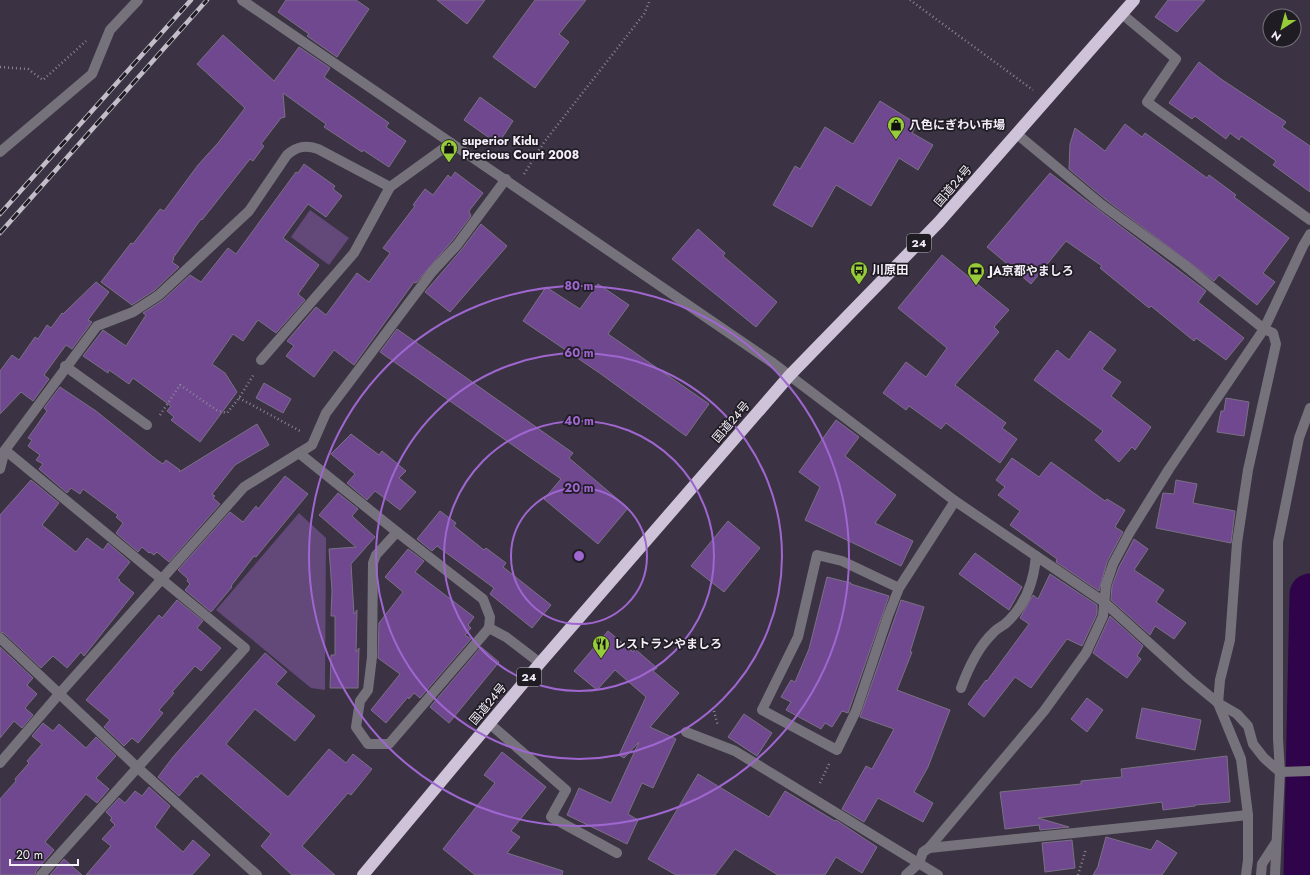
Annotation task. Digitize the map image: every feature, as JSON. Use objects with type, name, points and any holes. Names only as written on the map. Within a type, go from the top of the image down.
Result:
[{"type":"highway","name":"国道24号","points":[[364,875],[540,663],[790,375],[939,222],[1134,0]]},
{"type":"street","points":[[0,152],[92,74],[110,30],[138,0]]},
{"type":"street","points":[[242,0],[506,179],[790,375],[955,501],[1104,602],[1218,703],[1237,714],[1248,726],[1253,744],[1264,758],[1284,772],[1310,772]]},
{"type":"street","points":[[1122,14],[1176,59],[1147,102],[1310,220]]},
{"type":"street","points":[[1017,134],[1101,204],[1183,264],[1264,329],[1273,333],[1276,344],[1248,470],[1237,543],[1230,640],[1220,680],[1218,703],[1241,759],[1248,815],[1248,860],[1246,875]]},
{"type":"street","points":[[261,360],[354,253],[390,187],[451,143]]},
{"type":"street","points":[[0,470],[5,450],[65,366],[97,326],[133,312],[159,295],[248,211],[287,155],[293,150],[306,146],[318,149],[390,187]]},
{"type":"street","points":[[0,763],[60,693],[244,487],[312,445],[326,414],[432,272],[457,245],[506,179]]},
{"type":"street","points":[[906,875],[919,863],[923,852],[929,848],[1044,711],[1086,653],[1103,616],[1104,602],[1113,564],[1130,532],[1169,469],[1264,329],[1302,246],[1310,234]]},
{"type":"street","points":[[65,366],[147,425]]},
{"type":"street","points":[[1274,875],[1275,844],[1284,772],[1278,739],[1278,542],[1299,438],[1310,408]]},
{"type":"street","points":[[5,450],[245,648],[41,875]]},
{"type":"street","points":[[299,453],[483,599],[490,617],[489,628],[389,744],[368,744],[356,727],[360,701],[368,690],[372,657],[373,563],[376,556],[397,532]]},
{"type":"street","points":[[899,588],[842,561],[817,555],[798,636],[762,710],[837,750],[856,711],[899,588],[955,501]]},
{"type":"street","points":[[961,688],[970,665],[992,633],[1006,623],[1026,598],[1033,577],[1036,556]]},
{"type":"street","points":[[489,628],[506,637],[540,663]]},
{"type":"street","points":[[0,638],[138,768],[257,875]]},
{"type":"street","points":[[490,724],[566,790],[552,817],[618,853]]},
{"type":"street","points":[[686,732],[734,752],[938,875]]},
{"type":"street","points":[[929,848],[1088,833],[1248,815]]},
{"type":"street","points":[[1261,875],[1262,864],[1275,844]]},
{"type":"path","points":[[516,186],[545,141],[644,14],[650,0]]},
{"type":"path","points":[[910,0],[1046,100]]},
{"type":"path","points":[[0,66],[28,69],[43,80],[86,42],[88,38]]},
{"type":"path","points":[[147,425],[161,414],[180,386],[218,411],[227,414],[252,378],[261,360]]},
{"type":"path","points":[[239,398],[314,439]]},
{"type":"path","points":[[812,798],[837,750]]},
{"type":"path","points":[[1078,875],[1086,848],[1088,833]]},
{"type":"shaded area","points":[[310,210],[349,238],[329,265],[291,237]]},
{"type":"shaded area","points":[[299,513],[326,538],[325,690],[311,688],[216,610]]},
{"type":"building","points":[[286,0],[356,0],[369,9],[337,57],[307,36],[309,34],[278,12]]},
{"type":"building","points":[[437,0],[485,0],[467,24]]},
{"type":"building","points":[[535,0],[586,0],[559,34],[569,42],[535,88],[493,57]]},
{"type":"building","points":[[1168,0],[1205,0],[1177,32],[1155,17]]},
{"type":"building","points":[[223,35],[274,81],[299,47],[330,68],[324,77],[389,123],[386,127],[406,141],[389,167],[363,150],[362,152],[324,127],[326,124],[283,93],[285,117],[281,118],[261,144],[264,146],[253,161],[250,159],[202,220],[201,219],[173,258],[174,259],[172,262],[179,267],[155,290],[132,305],[101,282],[160,209],[164,211],[198,165],[218,143],[245,108],[197,64]]},
{"type":"building","points":[[1199,62],[1221,79],[1286,122],[1282,127],[1310,146],[1310,192],[1273,165],[1276,161],[1241,136],[1239,140],[1230,133],[1226,139],[1195,116],[1192,119],[1169,103]]},
{"type":"building","points":[[480,97],[513,121],[498,144],[464,120]]},
{"type":"building","points":[[880,101],[917,124],[912,133],[933,145],[918,170],[899,158],[871,206],[836,185],[812,227],[773,205],[795,166],[800,169],[825,127],[853,144]]},
{"type":"building","points":[[1125,124],[1142,137],[1145,133],[1207,178],[1209,175],[1236,195],[1234,197],[1289,238],[1263,273],[1275,282],[1257,305],[1219,275],[1214,281],[1105,199],[1069,169],[1070,144],[1075,128],[1105,151]]},
{"type":"building","points":[[304,164],[335,186],[333,189],[342,196],[326,217],[308,204],[283,238],[319,265],[298,294],[305,300],[276,333],[258,320],[243,341],[233,334],[212,364],[225,373],[237,392],[200,442],[171,420],[174,417],[167,411],[171,406],[133,378],[129,384],[109,370],[108,373],[83,356],[103,330],[126,346],[146,315],[143,313],[163,300],[190,275],[201,282],[228,248],[236,254],[296,172],[298,173]]},
{"type":"building","points":[[455,172],[483,193],[469,211],[471,216],[416,283],[414,282],[354,365],[334,350],[314,377],[286,356],[294,346],[287,341],[316,307],[326,315],[357,273],[369,282],[390,253],[383,248],[415,206],[413,205],[425,189],[433,195],[448,175],[451,178]]},
{"type":"building","points":[[1050,173],[1206,291],[1198,302],[1244,338],[1226,360],[1196,338],[1194,341],[1151,306],[1149,308],[1100,268],[1102,266],[1066,241],[1031,284],[987,247]]},
{"type":"building","points":[[481,224],[507,246],[450,312],[425,292],[462,249]]},
{"type":"building","points":[[698,229],[725,253],[723,256],[777,302],[756,327],[672,259]]},
{"type":"building","points":[[942,255],[1009,310],[994,327],[999,332],[955,385],[1006,423],[1002,428],[1017,439],[1000,463],[946,423],[941,429],[909,406],[906,410],[883,393],[906,362],[926,377],[947,348],[898,308]]},
{"type":"building","points":[[96,282],[109,292],[88,320],[92,322],[72,349],[66,345],[44,375],[49,379],[33,401],[21,392],[0,414],[0,371],[12,355],[19,360],[35,337],[38,339],[47,325],[51,328],[62,313],[63,314]]},
{"type":"building","points":[[598,284],[629,305],[608,334],[709,404],[686,436],[601,374],[523,321],[546,287],[580,309]]},
{"type":"building","points":[[397,329],[573,453],[569,458],[628,508],[598,544],[544,499],[561,479],[380,352]]},
{"type":"building","points":[[1090,331],[1116,350],[1102,369],[1121,382],[1111,396],[1151,427],[1135,450],[1132,447],[1119,462],[1095,440],[1103,431],[1034,380],[1057,350],[1069,360]]},
{"type":"building","points":[[264,383],[291,399],[283,413],[256,398]]},
{"type":"building","points":[[60,387],[96,411],[157,460],[163,464],[166,460],[180,470],[179,472],[257,424],[269,445],[235,465],[212,494],[215,496],[213,498],[220,504],[169,562],[157,552],[154,555],[142,547],[138,552],[116,533],[123,523],[116,517],[118,515],[83,489],[80,494],[71,488],[67,493],[39,469],[43,464],[36,460],[40,455],[28,446],[32,440],[28,438],[47,411],[44,408]]},
{"type":"building","points":[[1226,398],[1249,402],[1244,436],[1217,432],[1221,411],[1224,411]]},
{"type":"building","points":[[836,420],[859,437],[845,456],[896,495],[875,523],[913,541],[901,566],[805,520],[820,487],[799,472]]},
{"type":"building","points":[[351,434],[379,455],[382,451],[406,471],[399,478],[416,492],[400,510],[375,491],[367,500],[347,483],[355,474],[331,454]]},
{"type":"building","points":[[1012,458],[1039,477],[1051,462],[1105,501],[1107,499],[1125,510],[1115,527],[1123,532],[1107,562],[1099,591],[1056,562],[1057,559],[1010,525],[1020,511],[998,495],[1005,487],[996,480]]},
{"type":"building","points":[[285,476],[308,494],[256,557],[254,556],[231,586],[232,587],[211,612],[185,590],[190,584],[187,581],[188,579],[178,570],[230,512],[243,522],[256,506],[258,509]]},
{"type":"building","points":[[31,480],[59,503],[42,525],[76,552],[87,538],[103,550],[108,543],[130,562],[117,578],[134,593],[84,656],[81,652],[67,668],[53,656],[41,668],[4,633],[0,632],[0,515]]},
{"type":"building","points":[[1176,480],[1197,484],[1193,503],[1235,511],[1231,543],[1156,528],[1163,493],[1174,494]]},
{"type":"building","points":[[338,493],[358,509],[352,516],[375,537],[351,564],[354,614],[357,610],[356,652],[359,648],[358,688],[330,688],[331,655],[335,655],[335,616],[331,616],[332,590],[329,549],[356,547],[319,515]]},
{"type":"building","points":[[440,511],[456,523],[454,526],[484,550],[486,548],[506,563],[503,567],[551,605],[532,628],[490,594],[494,588],[437,546],[432,551],[417,539]]},
{"type":"building","points":[[728,521],[760,548],[724,592],[691,566]]},
{"type":"building","points":[[1134,539],[1148,549],[1134,570],[1164,590],[1156,602],[1186,623],[1174,639],[1155,626],[1150,635],[1111,600],[1112,586],[1119,567]]},
{"type":"building","points":[[408,549],[424,561],[415,572],[474,617],[468,625],[471,628],[465,635],[471,639],[420,698],[414,693],[409,699],[408,697],[386,723],[371,710],[400,674],[378,658],[379,623],[403,592],[385,577]]},
{"type":"building","points":[[975,553],[1022,587],[1009,610],[959,574]]},
{"type":"building","points":[[1050,574],[1097,605],[1097,614],[1082,646],[1067,639],[1031,688],[1015,677],[984,717],[968,704],[1029,624],[1020,618],[1033,595],[1038,599]]},
{"type":"building","points":[[827,577],[851,583],[889,596],[848,713],[842,711],[832,727],[825,723],[821,729],[786,710],[791,702],[781,697],[791,680],[795,682],[809,649]]},
{"type":"building","points":[[177,600],[203,621],[197,628],[221,648],[201,671],[195,666],[172,692],[174,693],[159,710],[163,713],[138,743],[132,738],[124,746],[104,727],[110,720],[86,700],[159,615],[162,618]]},
{"type":"building","points":[[901,600],[924,607],[910,652],[912,652],[897,690],[950,710],[928,767],[914,792],[933,803],[923,822],[878,798],[864,822],[842,809],[866,766],[872,769],[894,729],[860,717]]},
{"type":"building","points":[[1110,616],[1143,646],[1137,656],[1141,659],[1127,678],[1093,653]]},
{"type":"building","points":[[608,631],[633,652],[635,649],[657,668],[653,671],[679,693],[650,727],[676,739],[653,788],[642,783],[628,814],[638,820],[627,844],[567,815],[579,788],[611,803],[639,742],[624,758],[619,755],[646,697],[615,670],[597,690],[574,671]]},
{"type":"building","points":[[0,647],[33,678],[27,685],[37,694],[25,708],[33,715],[22,728],[14,721],[0,738]]},
{"type":"building","points":[[481,647],[499,662],[449,723],[430,707]]},
{"type":"building","points":[[265,653],[287,672],[276,684],[315,716],[295,741],[255,709],[226,744],[288,797],[329,749],[346,763],[353,754],[372,769],[351,795],[348,793],[302,846],[335,875],[292,875],[261,846],[271,834],[201,773],[197,778],[196,776],[179,796],[158,777],[173,757]]},
{"type":"building","points":[[1087,698],[1103,710],[1087,732],[1071,719]]},
{"type":"building","points":[[1142,708],[1201,720],[1195,750],[1136,738]]},
{"type":"building","points":[[744,714],[772,733],[757,756],[728,737]]},
{"type":"building","points":[[43,723],[53,731],[59,724],[86,748],[96,737],[116,756],[96,778],[109,789],[97,803],[86,794],[45,842],[54,850],[36,871],[35,875],[0,875],[0,799],[16,781],[15,779],[29,763],[27,761],[42,744],[32,736]]},
{"type":"building","points":[[502,752],[546,787],[511,831],[520,837],[507,853],[563,871],[562,875],[475,875],[443,849],[495,783],[484,775]]},
{"type":"building","points":[[1227,756],[1230,802],[1163,810],[1162,802],[1038,818],[1069,827],[1040,830],[1039,825],[1005,829],[1000,792],[1081,784],[1081,781],[1122,777],[1121,769]]},
{"type":"building","points":[[698,774],[769,817],[785,791],[835,821],[836,820],[877,847],[862,873],[836,857],[825,875],[778,875],[735,849],[715,875],[676,875],[648,859]]},
{"type":"building","points":[[149,787],[170,806],[155,827],[183,852],[193,840],[210,855],[192,875],[86,875],[111,846],[102,839],[115,825],[110,820],[112,818],[106,812],[119,798],[125,803],[135,791],[142,796]]},
{"type":"building","points":[[1106,837],[1151,850],[1157,840],[1177,853],[1162,875],[1093,875],[1099,865],[1098,866]]},
{"type":"building","points":[[1072,840],[1075,868],[1045,872],[1042,843]]},
{"type":"building","points":[[64,859],[82,875],[50,875]]},
{"type":"waterway","points":[[1304,875],[1310,594]]},
{"type":"railway","points":[[0,214],[191,0]]},
{"type":"railway","points":[[0,233],[207,0]]},
{"type":"place","name":"八色にぎわい市場","points":[[896,140]]},
{"type":"place","name":"superior Kidu Precious Court 2008","points":[[449,163]]},
{"type":"place","name":"川原田","points":[[859,285]]},
{"type":"place","name":"JA京都やましろ","points":[[976,286]]},
{"type":"place","name":"レストランやましろ","points":[[601,659]]}]
